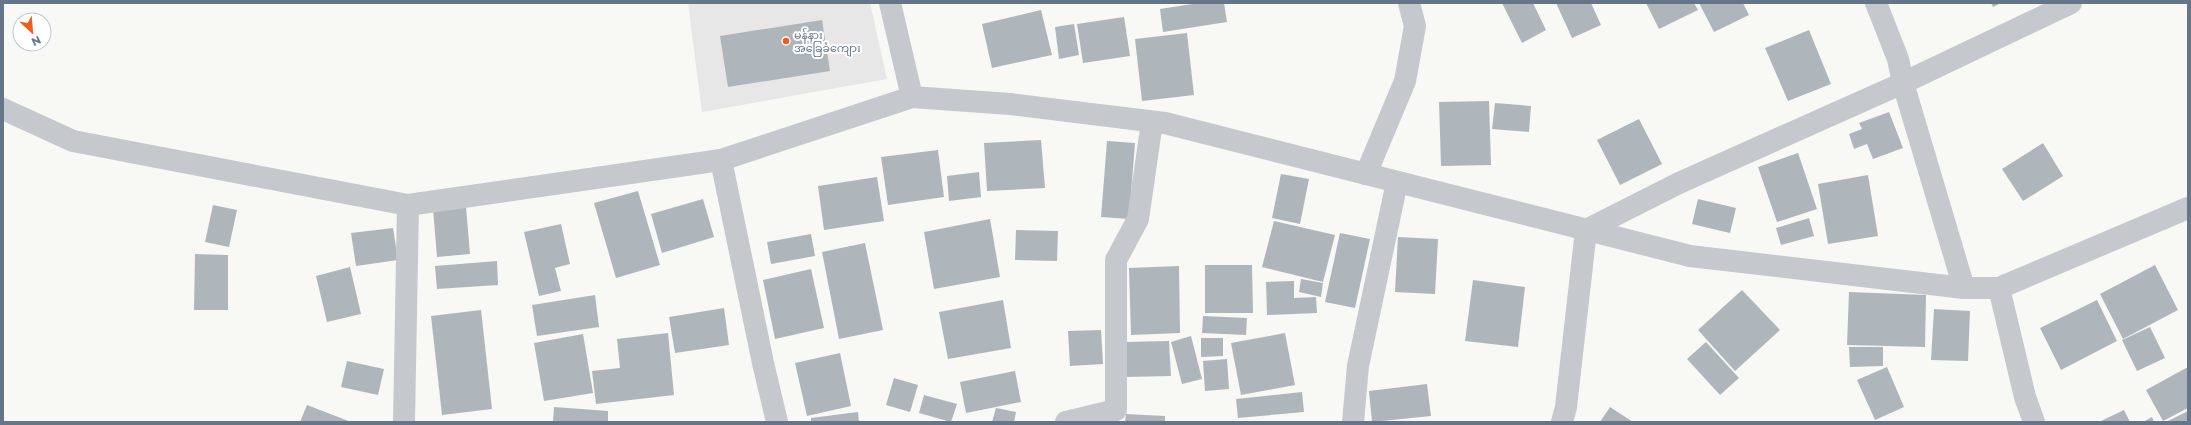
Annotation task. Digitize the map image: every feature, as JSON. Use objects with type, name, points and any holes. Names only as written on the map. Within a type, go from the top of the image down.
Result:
[{"type":"street","points":[[890,3],[912,97]]},
{"type":"street","points":[[1366,174],[1405,81],[1416,26],[1409,3]]},
{"type":"street","points":[[1876,3],[1898,59],[1903,83],[1964,288]]},
{"type":"street","points":[[1586,230],[1679,183],[1903,83],[2070,3]]},
{"type":"street","points":[[3,109],[74,141],[408,206],[721,160],[912,97],[1010,104],[1152,122],[1366,174],[1690,256],[1964,288],[1999,288],[2188,208]]},
{"type":"street","points":[[1066,422],[1116,410],[1116,260],[1138,219],[1152,122]]},
{"type":"street","points":[[721,160],[763,363],[778,422]]},
{"type":"street","points":[[1353,422],[1358,366],[1397,182]]},
{"type":"street","points":[[404,422],[408,206]]},
{"type":"street","points":[[1562,422],[1566,407],[1586,230]]},
{"type":"street","points":[[1999,288],[2025,397],[2034,422]]},
{"type":"shaded area","name":"မန်နား အခြေခံကျေား","points":[[688,3],[870,3],[887,79],[702,112]]},
{"type":"building","points":[[1199,3],[1224,3],[1227,22],[1163,32],[1160,9]]},
{"type":"building","points":[[1502,3],[1533,3],[1546,30],[1522,43]]},
{"type":"building","points":[[1556,3],[1591,3],[1601,25],[1572,38]]},
{"type":"building","points":[[1646,3],[1694,3],[1698,10],[1659,29]]},
{"type":"building","points":[[1699,3],[1743,3],[1749,15],[1714,32]]},
{"type":"building","points":[[1991,3],[2001,3],[1993,7]]},
{"type":"building","points":[[1041,10],[1052,55],[992,68],[982,24]]},
{"type":"building","points":[[1124,17],[1130,56],[1083,63],[1077,24]]},
{"type":"building","points":[[822,20],[830,71],[728,87],[720,36]]},
{"type":"building","points":[[1074,24],[1079,55],[1059,59],[1055,27]]},
{"type":"building","points":[[1809,30],[1831,84],[1788,101],[1765,48]]},
{"type":"building","points":[[1187,33],[1194,95],[1142,101],[1135,39]]},
{"type":"building","points":[[1489,101],[1491,165],[1441,166],[1439,102]]},
{"type":"building","points":[[1495,103],[1531,106],[1529,132],[1492,129]]},
{"type":"building","points":[[1889,112],[1903,148],[1873,159],[1867,144],[1854,149],[1849,134],[1862,129],[1859,123]]},
{"type":"building","points":[[1639,119],[1662,164],[1620,185],[1597,140]]},
{"type":"building","points":[[1041,140],[1045,188],[987,191],[984,143]]},
{"type":"building","points":[[1107,141],[1135,143],[1129,219],[1101,217]]},
{"type":"building","points":[[2043,143],[2063,176],[2023,201],[2002,169]]},
{"type":"building","points":[[938,150],[944,197],[888,205],[881,157]]},
{"type":"building","points":[[1798,153],[1817,209],[1777,222],[1758,167]]},
{"type":"building","points":[[979,172],[981,197],[949,201],[947,176]]},
{"type":"building","points":[[1281,174],[1309,179],[1300,224],[1272,218]]},
{"type":"building","points":[[1868,175],[1878,236],[1828,244],[1818,184]]},
{"type":"building","points":[[877,177],[884,221],[824,230],[818,186]]},
{"type":"building","points":[[638,191],[660,265],[616,278],[594,203]]},
{"type":"building","points":[[703,199],[714,237],[662,253],[651,214]]},
{"type":"building","points":[[1698,199],[1736,208],[1730,233],[1692,224]]},
{"type":"building","points":[[213,205],[237,210],[229,247],[205,242]]},
{"type":"building","points":[[466,207],[470,254],[437,257],[433,209]]},
{"type":"building","points":[[1809,218],[1814,236],[1781,245],[1776,228]]},
{"type":"building","points":[[990,219],[1000,277],[934,289],[924,232]]},
{"type":"building","points":[[1274,221],[1335,235],[1323,282],[1262,267]]},
{"type":"building","points":[[561,224],[570,264],[555,268],[561,291],[539,296],[524,232]]},
{"type":"building","points":[[393,228],[398,260],[356,266],[351,233]]},
{"type":"building","points":[[1016,230],[1058,231],[1057,261],[1015,260]]},
{"type":"building","points":[[1340,233],[1370,239],[1355,308],[1325,302]]},
{"type":"building","points":[[811,234],[815,256],[771,264],[767,242]]},
{"type":"building","points":[[1398,237],[1438,239],[1435,294],[1395,292]]},
{"type":"building","points":[[865,243],[883,330],[839,339],[822,252]]},
{"type":"building","points":[[195,254],[228,255],[228,310],[194,310]]},
{"type":"building","points":[[497,261],[498,285],[437,289],[435,266]]},
{"type":"building","points":[[1205,265],[1252,265],[1253,313],[1205,313]]},
{"type":"building","points":[[2155,265],[2178,310],[2123,339],[2100,294]]},
{"type":"building","points":[[1179,266],[1180,333],[1131,335],[1129,268]]},
{"type":"building","points":[[350,267],[361,314],[327,322],[316,276]]},
{"type":"building","points":[[811,269],[824,328],[775,339],[763,280]]},
{"type":"building","points":[[1301,279],[1323,283],[1321,297],[1299,292]]},
{"type":"building","points":[[1473,280],[1525,287],[1518,347],[1465,341]]},
{"type":"building","points":[[1294,281],[1294,298],[1316,297],[1317,313],[1267,315],[1266,282]]},
{"type":"building","points":[[1742,290],[1780,330],[1735,371],[1698,330]]},
{"type":"building","points":[[1849,292],[1926,295],[1925,347],[1847,345]]},
{"type":"building","points":[[595,295],[599,327],[537,336],[532,305]]},
{"type":"building","points":[[1003,300],[1011,348],[948,359],[939,312]]},
{"type":"building","points":[[2097,300],[2117,341],[2061,370],[2040,328]]},
{"type":"building","points":[[724,308],[729,345],[675,353],[669,317]]},
{"type":"building","points":[[1934,309],[1970,311],[1968,361],[1931,360]]},
{"type":"building","points":[[481,310],[492,409],[442,415],[431,316]]},
{"type":"building","points":[[1203,316],[1247,318],[1246,335],[1202,333]]},
{"type":"building","points":[[2150,327],[2165,358],[2137,371],[2122,340]]},
{"type":"building","points":[[1101,330],[1103,364],[1070,366],[1068,331]]},
{"type":"building","points":[[668,333],[674,395],[596,404],[592,371],[620,368],[617,339]]},
{"type":"building","points":[[1285,333],[1295,385],[1241,395],[1231,343]]},
{"type":"building","points":[[583,334],[593,393],[544,401],[534,343]]},
{"type":"building","points":[[1191,336],[1202,379],[1182,384],[1171,342]]},
{"type":"building","points":[[1201,338],[1223,338],[1223,356],[1201,357]]},
{"type":"building","points":[[1169,341],[1171,376],[1126,377],[1125,342]]},
{"type":"building","points":[[1706,342],[1739,378],[1720,395],[1687,359]]},
{"type":"building","points":[[1849,347],[1883,347],[1883,366],[1850,367]]},
{"type":"building","points":[[840,353],[851,406],[807,416],[795,363]]},
{"type":"building","points":[[1227,359],[1229,389],[1205,391],[1203,361]]},
{"type":"building","points":[[347,361],[384,369],[378,395],[341,387]]},
{"type":"building","points":[[1887,367],[1904,407],[1875,420],[1857,380]]},
{"type":"building","points":[[2188,367],[2188,408],[2163,421],[2146,390]]},
{"type":"building","points":[[1015,371],[1021,402],[966,413],[960,382]]},
{"type":"building","points":[[894,378],[918,385],[910,412],[886,405]]},
{"type":"building","points":[[1427,384],[1431,416],[1372,422],[1369,391]]},
{"type":"building","points":[[1302,392],[1304,412],[1238,418],[1236,399]]},
{"type":"building","points":[[924,395],[957,404],[951,422],[919,413]]},
{"type":"building","points":[[307,405],[351,422],[300,422]]},
{"type":"building","points":[[554,407],[608,411],[608,422],[553,422]]},
{"type":"building","points":[[1610,407],[1633,422],[1600,422]]},
{"type":"building","points":[[996,408],[1016,412],[1014,422],[992,422]]},
{"type":"building","points":[[2124,410],[2130,422],[2099,422]]},
{"type":"building","points":[[2188,411],[2188,422],[2168,421]]},
{"type":"building","points":[[858,412],[859,422],[811,422],[811,418]]},
{"type":"building","points":[[1126,414],[1165,416],[1165,422],[1125,422]]},
{"type":"building","points":[[2152,417],[2154,422],[2143,422]]},
{"type":"place","name":"မန်နား အခြေခံကျေား","points":[[786,41]]}]
